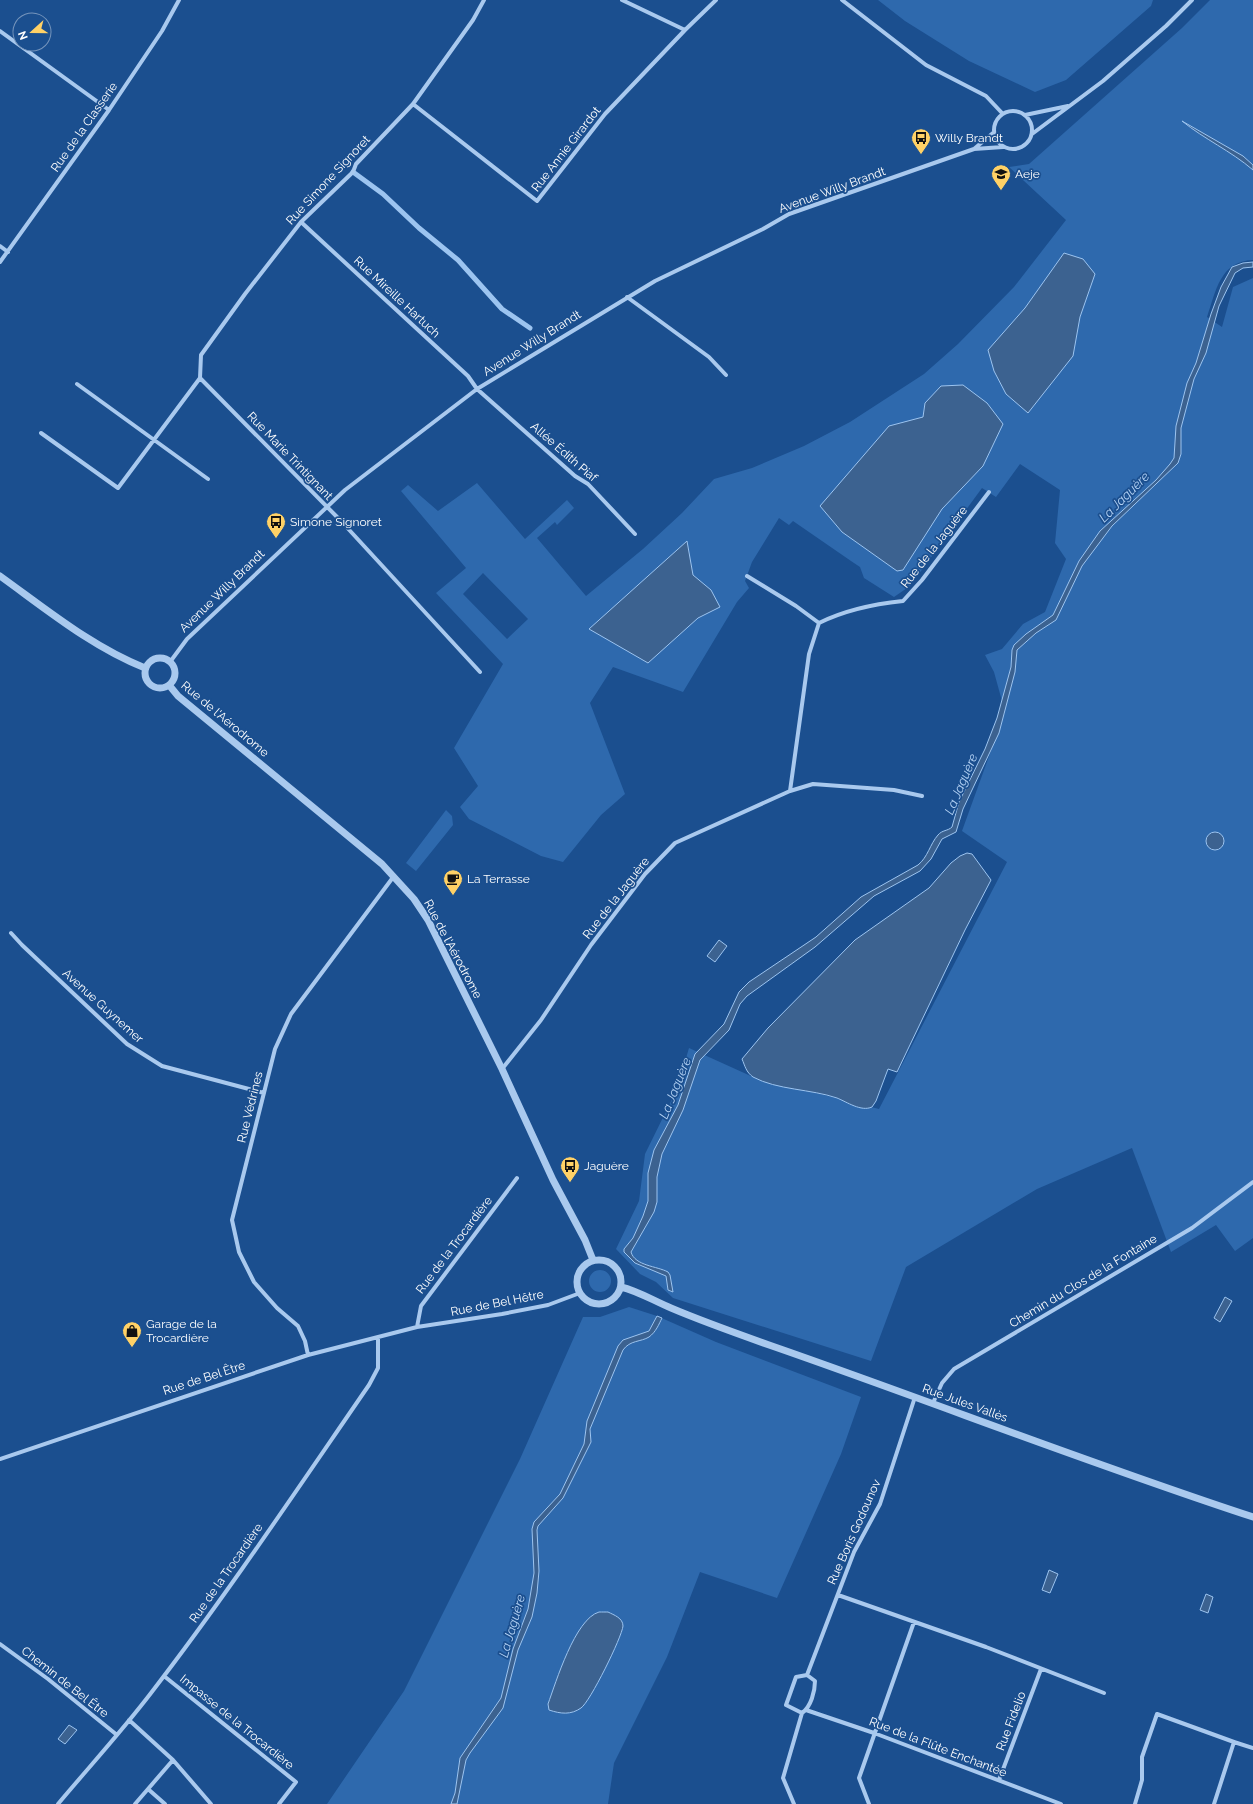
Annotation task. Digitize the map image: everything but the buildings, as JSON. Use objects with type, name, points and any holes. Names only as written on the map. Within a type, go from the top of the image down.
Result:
[{"type":"street","name":"Rue de la Classerie","points":[[0,262],[109,110],[162,31],[179,0]]},
{"type":"street","name":"Rue Simone Signoret","points":[[200,378],[201,355],[301,222],[353,172],[356,164],[413,104],[474,20],[484,0]]},
{"type":"street","points":[[622,0],[685,30],[716,0]]},
{"type":"street","points":[[842,0],[926,65],[986,96],[1002,113]]},
{"type":"street","name":"Avenue Willy Brandt","points":[[170,662],[187,639],[344,490],[477,389],[655,281],[764,229],[789,214],[974,149],[1002,147],[1017,149],[1029,141],[1032,134],[1070,106],[1166,26],[1192,0]]},
{"type":"street","name":"Rue Annie Girardot","points":[[413,104],[537,201],[605,114],[685,30]]},
{"type":"street","points":[[0,31],[109,110]]},
{"type":"street","name":"Avenue Willy Brandt","points":[[974,149],[993,133],[997,118],[1002,113],[1018,111],[1025,115],[1070,106]]},
{"type":"street","points":[[1025,115],[1032,127],[1032,134]]},
{"type":"street","points":[[993,133],[996,141],[1002,147]]},
{"type":"street","name":"Rue Mireille Hartuch","points":[[301,222],[468,376],[477,389]]},
{"type":"street","points":[[0,246],[8,252]]},
{"type":"street","points":[[627,297],[709,357],[726,375]]},
{"type":"street","points":[[41,432],[118,488],[200,378]]},
{"type":"street","name":"Rue Marie Trintignant","points":[[200,378],[341,522],[480,672]]},
{"type":"street","points":[[77,384],[208,479]]},
{"type":"street","name":"Allée Édith Piaf","points":[[477,389],[575,476],[588,484],[634,534]]},
{"type":"street","name":"Rue de la Jaguère","points":[[819,622],[835,615],[878,604],[903,601],[922,580],[989,492]]},
{"type":"street","points":[[0,576],[86,637],[117,655],[145,668]]},
{"type":"street","points":[[747,576],[819,622],[809,654],[790,791]]},
{"type":"street","points":[[161,658],[170,662],[174,670],[174,674],[169,685],[158,689],[153,687],[145,679],[145,668],[148,664],[161,658]]},
{"type":"street","name":"Rue de l'Aérodrome","points":[[169,685],[178,696],[394,876],[424,914],[502,1069],[553,1180],[585,1240],[593,1260]]},
{"type":"street","name":"Rue de la Jaguère","points":[[502,1069],[541,1020],[591,945],[645,874],[675,843],[790,791],[814,784],[894,790],[922,796]]},
{"type":"street","name":"Rue Védrines","points":[[308,1354],[305,1341],[298,1326],[277,1308],[254,1282],[239,1252],[232,1220],[275,1049],[291,1014],[394,876]]},
{"type":"street","name":"Avenue Guynemer","points":[[12,933],[22,945],[127,1044],[162,1066],[264,1093]]},
{"type":"street","name":"Rue de la Trocardière","points":[[417,1327],[421,1306],[517,1178]]},
{"type":"street","name":"Chemin du Clos de la Fontaine","points":[[933,1403],[942,1383],[954,1369],[1192,1228],[1253,1182]]},
{"type":"street","points":[[593,1260],[606,1261],[617,1268],[622,1281],[621,1288],[613,1300],[599,1304],[591,1303],[580,1293],[577,1280],[578,1274],[587,1263],[593,1260]]},
{"type":"street","name":"Rue Jules Vallès","points":[[621,1288],[632,1290],[671,1308],[1101,1465],[1253,1517]]},
{"type":"street","name":"Rue de Bel Hêtre","points":[[417,1327],[502,1314],[548,1305],[580,1293]]},
{"type":"street","name":"Rue de Bel Être","points":[[0,1459],[308,1354],[417,1327]]},
{"type":"street","name":"Rue de la Trocardière","points":[[58,1804],[117,1735],[164,1676],[231,1584],[373,1380],[378,1368],[378,1337]]},
{"type":"street","name":"Rue Boris Godounov","points":[[807,1675],[854,1552],[880,1504],[915,1396]]},
{"type":"street","points":[[838,1595],[986,1647],[1104,1693]]},
{"type":"street","points":[[869,1804],[859,1778],[914,1622]]},
{"type":"street","name":"Chemin de Bel Être","points":[[0,1644],[48,1679],[117,1735]]},
{"type":"street","name":"Rue Fidelio","points":[[999,1780],[1041,1669]]},
{"type":"street","points":[[807,1675],[815,1681],[815,1690],[806,1710],[802,1712],[786,1705],[796,1677],[807,1675]]},
{"type":"street","name":"Impasse de la Trocardière","points":[[164,1676],[296,1782],[279,1804]]},
{"type":"street","name":"Rue de la Flûte Enchantée","points":[[806,1710],[874,1733],[1061,1804]]},
{"type":"street","points":[[794,1804],[783,1778],[802,1712]]},
{"type":"street","points":[[1135,1804],[1142,1780],[1142,1757],[1157,1714],[1253,1748]]},
{"type":"street","points":[[129,1720],[173,1760],[211,1804]]},
{"type":"street","points":[[1214,1804],[1234,1742]]},
{"type":"street","points":[[135,1804],[173,1760]]},
{"type":"street","points":[[148,1789],[165,1804]]},
{"type":"shaded area","points":[[878,0],[1153,0],[1151,6],[1066,80],[1035,92],[969,61],[905,21]]},
{"type":"shaded area","points":[[1210,0],[1253,0],[1253,260],[1242,262],[1233,266],[1226,272],[1217,288],[1207,317],[1222,327],[1233,287],[1253,278],[1253,1238],[1235,1251],[1216,1225],[1171,1252],[1132,1148],[1037,1189],[906,1267],[871,1361],[673,1298],[656,1282],[640,1274],[616,1249],[639,1201],[645,1154],[677,1089],[689,1048],[753,1077],[879,1109],[1007,862],[962,831],[1005,712],[994,672],[985,655],[1002,649],[1023,624],[1045,612],[1066,559],[1055,543],[1060,490],[1020,464],[996,497],[982,488],[910,586],[894,597],[864,578],[860,567],[793,521],[789,525],[779,518],[752,562],[745,581],[749,588],[737,602],[683,692],[613,667],[590,703],[625,794],[601,815],[563,862],[541,856],[469,819],[460,807],[478,786],[454,748],[503,664],[436,593],[466,568],[401,491],[408,485],[438,511],[477,483],[525,539],[567,500],[574,508],[557,525],[555,522],[537,538],[586,596],[643,549],[682,513],[714,479],[752,468],[804,446],[850,422],[924,374],[958,344],[1014,287],[1066,220],[1009,167],[1029,164],[1182,28]],"holes":[[[483,573],[528,619],[507,639],[463,594]]]},
{"type":"shaded area","points":[[1182,121],[1243,156],[1253,165],[1253,170],[1245,163],[1199,134]]},
{"type":"shaded area","points":[[1064,253],[1083,259],[1095,274],[1080,317],[1073,356],[1028,413],[1006,394],[994,371],[988,350],[1025,308]]},
{"type":"shaded area","points":[[1253,262],[1253,267],[1243,268],[1235,273],[1219,306],[1206,353],[1194,379],[1181,428],[1181,454],[1178,463],[1112,526],[1082,566],[1056,620],[1036,633],[1017,650],[1015,672],[999,733],[963,809],[956,832],[942,839],[931,859],[920,871],[874,896],[815,947],[747,996],[740,1004],[729,1030],[700,1060],[683,1110],[662,1154],[657,1177],[657,1202],[654,1212],[631,1252],[633,1257],[642,1263],[668,1272],[670,1275],[673,1292],[668,1290],[666,1276],[635,1263],[624,1252],[624,1249],[633,1238],[643,1216],[648,1201],[648,1173],[654,1150],[678,1105],[695,1054],[724,1024],[739,992],[749,982],[816,937],[861,897],[918,865],[938,835],[952,827],[959,802],[985,749],[997,718],[1011,667],[1012,650],[1014,645],[1026,634],[1053,615],[1079,561],[1100,531],[1156,480],[1174,458],[1176,426],[1187,383],[1196,363],[1221,287],[1232,267],[1243,263]]},
{"type":"shaded area","points":[[963,385],[987,403],[1003,424],[983,466],[942,509],[903,570],[897,571],[842,532],[820,506],[889,426],[923,417],[925,403],[941,386]]},
{"type":"shaded area","points":[[687,541],[693,575],[711,590],[720,607],[698,618],[648,663],[589,629]]},
{"type":"shaded area","points":[[446,810],[452,816],[453,825],[416,871],[406,863]]},
{"type":"shaded area","points":[[1211,832],[1219,832],[1224,837],[1222,848],[1219,850],[1211,850],[1206,845],[1206,837]]},
{"type":"shaded area","points":[[967,853],[972,854],[991,880],[965,930],[897,1072],[888,1069],[876,1101],[872,1107],[859,1107],[827,1095],[783,1087],[753,1077],[746,1069],[742,1059],[768,1028],[855,940],[929,888],[951,863]]},
{"type":"shaded area","points":[[719,940],[727,946],[715,962],[707,956]]},
{"type":"shaded area","points":[[600,1270],[608,1273],[611,1281],[608,1289],[600,1292],[592,1289],[589,1281],[592,1273]]},
{"type":"shaded area","points":[[1225,1297],[1232,1301],[1220,1322],[1214,1318]]},
{"type":"shaded area","points":[[629,1307],[657,1316],[716,1342],[861,1397],[841,1454],[777,1598],[700,1572],[667,1657],[614,1763],[608,1804],[327,1804],[404,1691],[520,1459],[583,1317],[600,1317]]},
{"type":"shaded area","points":[[657,1316],[662,1318],[657,1328],[649,1337],[629,1344],[623,1350],[590,1429],[591,1442],[563,1498],[538,1526],[539,1571],[537,1593],[532,1617],[518,1650],[503,1708],[466,1760],[457,1804],[451,1804],[455,1793],[460,1758],[501,1698],[513,1649],[528,1609],[534,1573],[532,1529],[534,1522],[560,1494],[584,1444],[587,1421],[618,1346],[623,1340],[649,1331]]},
{"type":"shaded area","points":[[1049,1570],[1058,1574],[1050,1593],[1042,1590]]},
{"type":"shaded area","points":[[1206,1594],[1213,1597],[1208,1613],[1200,1610]]},
{"type":"shaded area","points":[[599,1612],[608,1612],[620,1619],[623,1626],[612,1655],[591,1694],[581,1708],[573,1712],[562,1713],[549,1710],[548,1704],[561,1667],[574,1638],[590,1617]]},
{"type":"shaded area","points":[[69,1725],[77,1730],[65,1744],[58,1739]]},
{"type":"waterway","points":[[353,172],[383,194],[419,228],[458,260],[502,309],[530,328]]},
{"type":"place","name":"Willy Brandt","points":[[921,155]]},
{"type":"place","name":"Aeje","points":[[1001,191]]},
{"type":"place","name":"Simone Signoret","points":[[276,539]]},
{"type":"place","name":"La Terrasse","points":[[453,896]]},
{"type":"place","name":"Jaguère","points":[[570,1183]]},
{"type":"place","name":"Garage de la Trocardière","points":[[132,1348]]},
{"type":"water label","name":"La Jaguère","points":[[1124,497]]},
{"type":"water label","name":"La Jaguère","points":[[961,784]]},
{"type":"water label","name":"La Jaguère","points":[[675,1088]]},
{"type":"water label","name":"La Jaguère","points":[[512,1626]]}]
